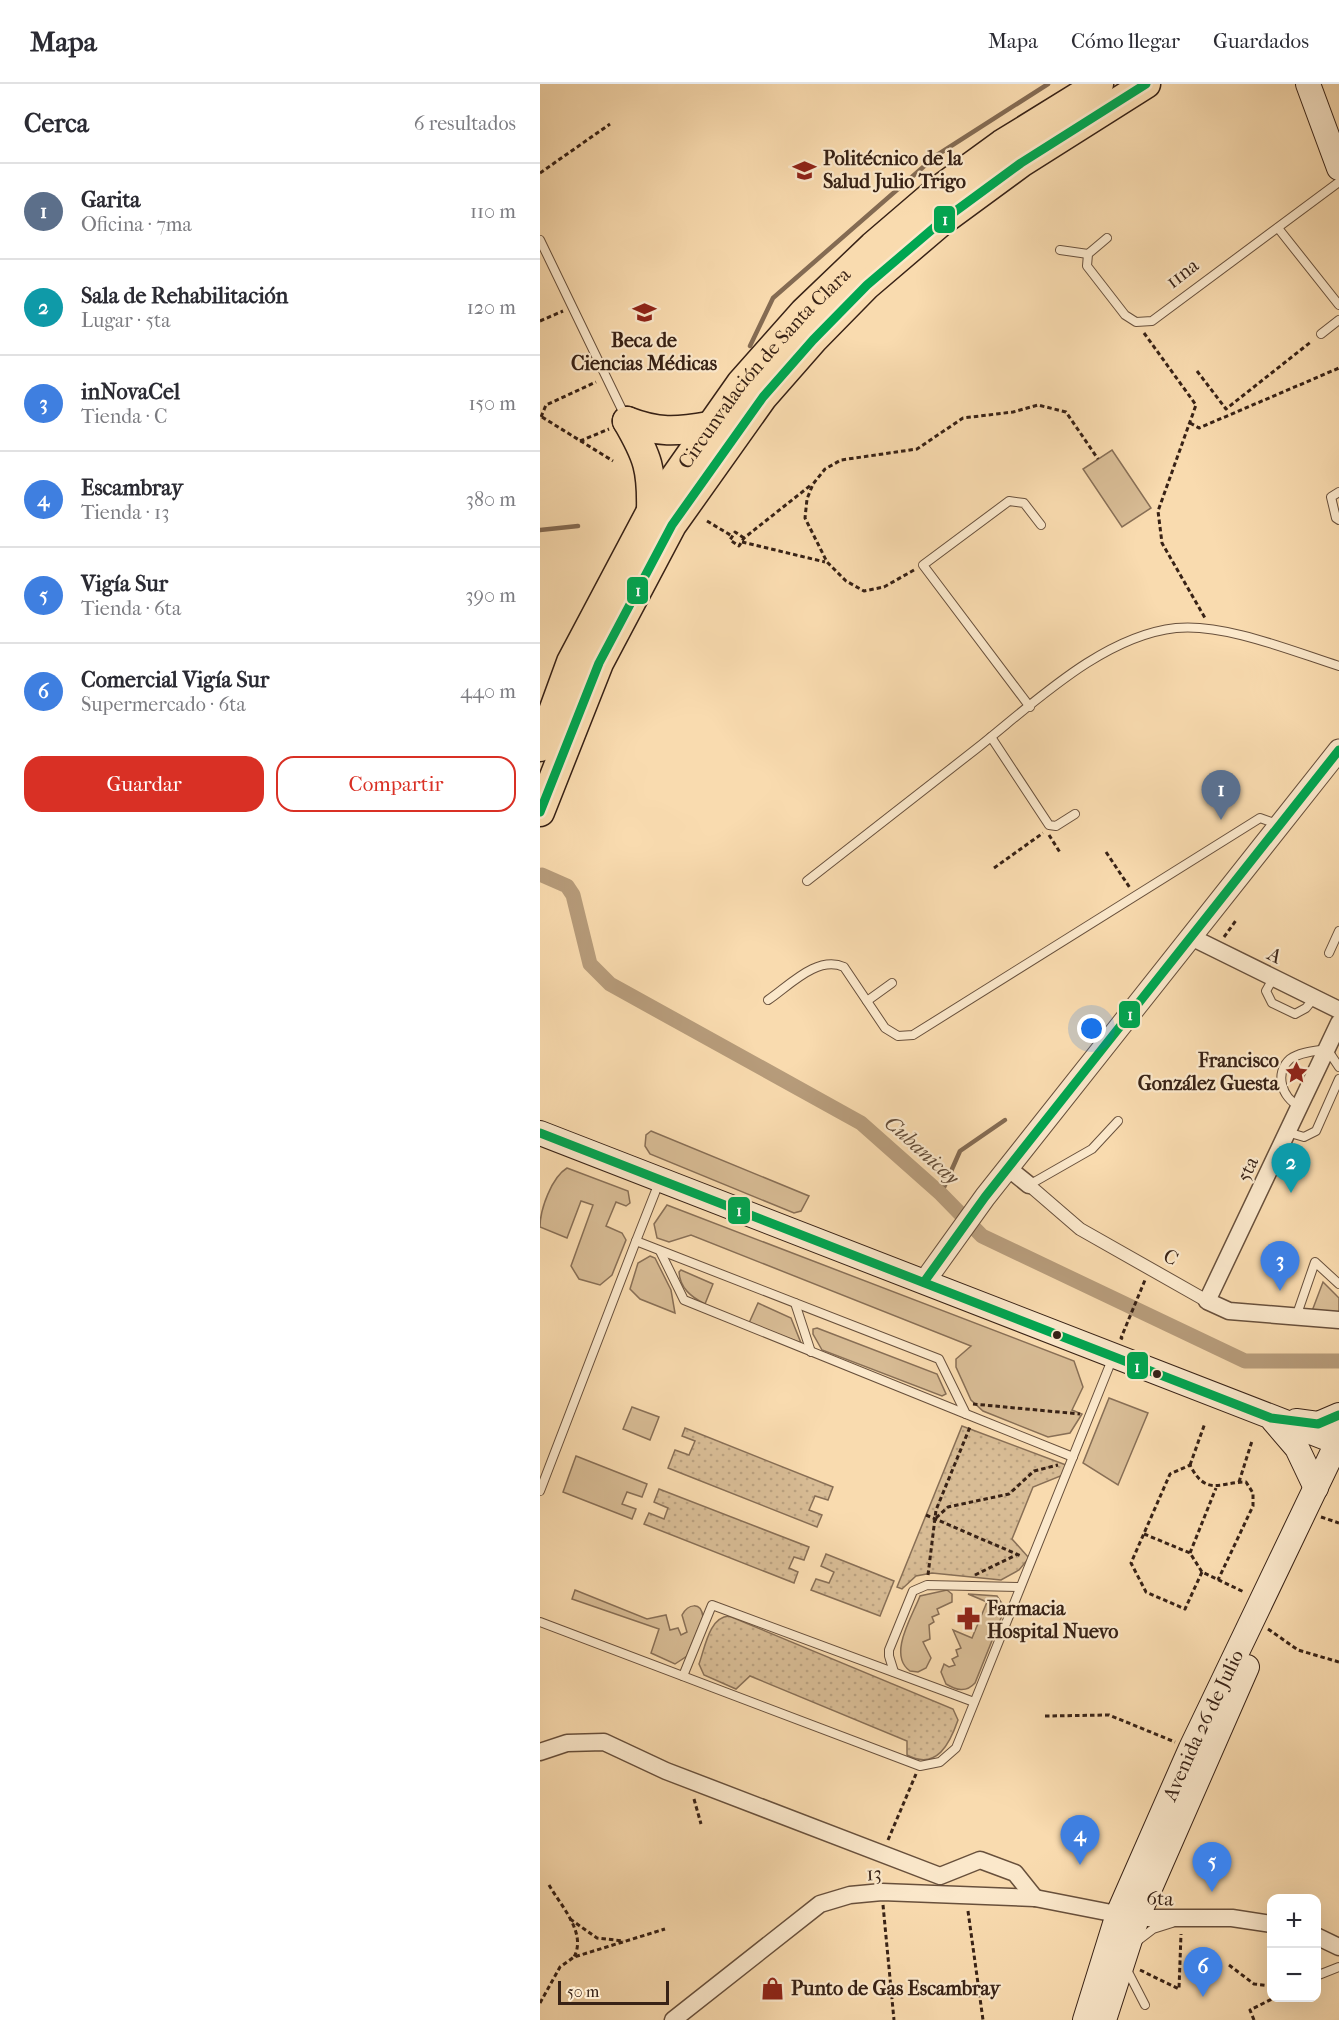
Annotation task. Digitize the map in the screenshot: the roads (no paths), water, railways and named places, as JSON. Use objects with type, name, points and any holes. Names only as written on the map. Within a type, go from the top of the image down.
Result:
[{"type":"highway","name":"Circunvalación de Santa Clara","points":[[540,747],[571,662],[651,511],[741,383],[804,312],[873,246],[936,192],[1002,144],[1099,84]]},
{"type":"highway","name":"Circunvalación de Santa Clara","points":[[540,812],[598,663],[666,536],[763,397],[813,340],[867,285],[942,221],[1021,163],[1146,84]]},
{"type":"highway","points":[[627,421],[646,428],[673,432],[709,426]]},
{"type":"highway","points":[[627,421],[644,450],[652,476],[651,511]]},
{"type":"main road","points":[[1308,84],[1334,139],[1339,168]]},
{"type":"main road","points":[[540,1133],[924,1282],[1122,1349],[1271,1418],[1339,1441]]},
{"type":"main road","points":[[1271,1418],[1318,1424],[1339,1415]]},
{"type":"main road","points":[[1271,1418],[1297,1448],[1316,1488]]},
{"type":"main road","name":"Avenida 26 de Julio","points":[[1086,2020],[1191,1748],[1339,1441]]},
{"type":"main road","name":"Avenida 26 de Julio","points":[[1104,2020],[1123,1962],[1128,1916],[1265,1627],[1329,1520],[1339,1472]]},
{"type":"street","points":[[924,1282],[985,1197],[1193,938],[1339,750]]},
{"type":"street","name":"A","points":[[1193,938],[1339,1010]]},
{"type":"street","name":"5ta","points":[[1207,1301],[1339,1023]]},
{"type":"street","name":"C","points":[[1008,1168],[1080,1229],[1207,1301],[1229,1311],[1339,1320]]},
{"type":"street","points":[[540,1752],[567,1743],[604,1742],[688,1780],[939,1876],[980,1860],[1015,1873],[1035,1898]]},
{"type":"street","name":"13","points":[[673,2020],[820,1904],[850,1895],[882,1892],[1035,1898],[1128,1916]]},
{"type":"street","name":"6ta","points":[[1128,1916],[1181,1920],[1232,1918],[1267,1923]]},
{"type":"street","points":[[1321,1938],[1339,1947]]},
{"type":"lane","name":"11na","points":[[1088,254],[1087,266],[1125,315],[1136,322],[1152,321],[1339,182]]},
{"type":"lane","points":[[1278,228],[1339,305]]},
{"type":"lane","points":[[1060,250],[1088,254],[1107,238]]},
{"type":"lane","points":[[540,240],[627,421]]},
{"type":"lane","points":[[1321,334],[1339,320]]},
{"type":"lane","points":[[1339,492],[1331,497],[1330,502],[1339,520]]},
{"type":"lane","points":[[1030,707],[923,565],[1009,501],[1024,502],[1041,525]]},
{"type":"lane","points":[[807,881],[1100,654],[1134,638],[1175,628],[1210,628],[1339,666]]},
{"type":"lane","points":[[992,737],[1049,829],[1075,814]]},
{"type":"lane","points":[[768,1000],[820,964],[833,963],[844,967],[885,1028],[898,1036],[913,1035],[1260,818],[1280,826]]},
{"type":"lane","points":[[1329,953],[1339,931]]},
{"type":"lane","points":[[1274,977],[1266,991],[1272,1003],[1295,1014],[1302,1012],[1314,998]]},
{"type":"lane","points":[[867,1001],[892,983]]},
{"type":"lane","points":[[1299,1106],[1287,1097],[1282,1088],[1283,1069],[1288,1061],[1297,1055],[1327,1050],[1339,1067]]},
{"type":"lane","points":[[1287,1132],[1304,1137],[1316,1131],[1339,1079]]},
{"type":"lane","points":[[1029,1185],[1092,1149],[1118,1121]]},
{"type":"lane","points":[[540,1491],[660,1180]]},
{"type":"lane","points":[[636,1241],[939,1359],[960,1403],[970,1416]]},
{"type":"lane","points":[[660,1251],[684,1300],[1073,1457]]},
{"type":"lane","points":[[1296,1317],[1316,1262],[1339,1284]]},
{"type":"lane","points":[[795,1303],[811,1352]]},
{"type":"lane","points":[[540,1622],[920,1766],[940,1762],[956,1748],[1073,1457],[1122,1349]]},
{"type":"lane","points":[[894,1672],[889,1656],[890,1650],[913,1592],[927,1585],[1020,1587]]},
{"type":"lane","points":[[683,1676],[712,1605],[974,1702]]},
{"type":"lane","points":[[1145,2005],[1123,1962],[1136,1942],[1153,1929],[1181,1920]]},
{"type":"lane","points":[[1321,1974],[1339,1966]]},
{"type":"waterway","points":[[750,346],[773,298],[937,155],[1048,84]]},
{"type":"waterway","points":[[540,530],[578,526]]},
{"type":"waterway","name":"Cubanicay","points":[[542,875],[567,886],[573,895],[590,964],[610,984],[861,1123],[941,1194],[982,1236],[1245,1361],[1339,1361]]},
{"type":"waterway","points":[[941,1194],[960,1151],[1005,1120]]},
{"type":"place","name":"Politécnico de la Salud Julio Trigo","points":[[805,170]]},
{"type":"place","name":"Beca de Ciencias Médicas","points":[[644,313]]},
{"type":"place","name":"Garita","points":[[1221,820]]},
{"type":"place","name":"Francisco González Guesta","points":[[1297,1072]]},
{"type":"place","name":"Sala de Rehabilitación","points":[[1291,1193]]},
{"type":"place","name":"inNovaCel","points":[[1280,1291]]},
{"type":"place","name":"Farmacia Hospital Nuevo","points":[[969,1619]]},
{"type":"place","name":"Escambray","points":[[1080,1865]]},
{"type":"place","name":"Vigía Sur","points":[[1212,1892]]},
{"type":"place","name":"Punto de Gas Escambray","points":[[773,1988]]},
{"type":"place","name":"Comercial Vigía Sur","points":[[1203,1997]]}]
